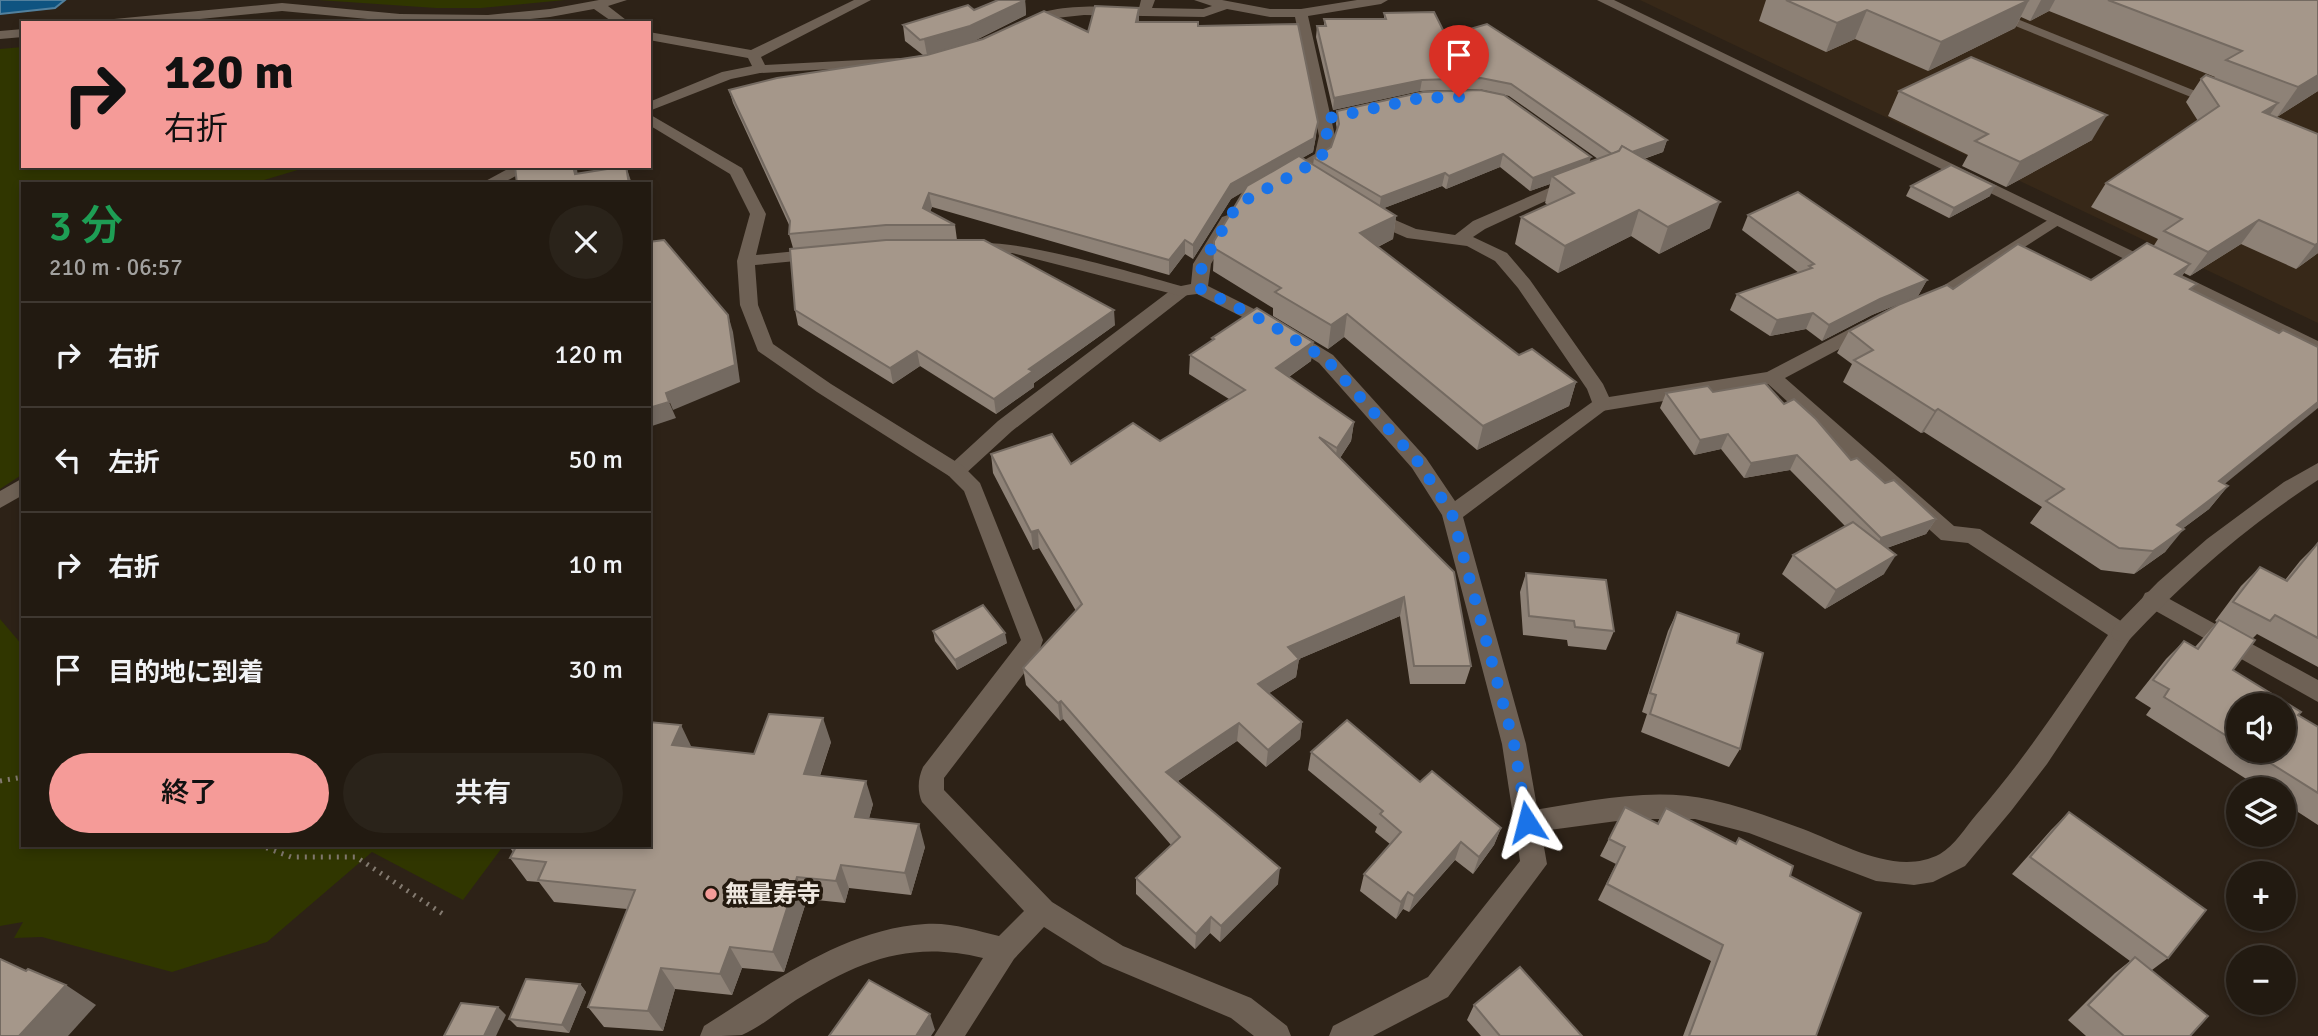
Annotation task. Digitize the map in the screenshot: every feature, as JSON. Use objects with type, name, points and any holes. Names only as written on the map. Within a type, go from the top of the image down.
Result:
[{"type":"street","points":[[125,21],[206,6],[300,7],[401,20],[488,19],[620,0]]},
{"type":"street","points":[[651,36],[753,55],[864,0]]},
{"type":"street","points":[[1201,0],[1270,13],[1301,13],[1349,3],[1381,0]]},
{"type":"street","points":[[1604,0],[2318,348]]},
{"type":"street","points":[[1958,0],[2228,106]]},
{"type":"street","points":[[590,4],[620,21]]},
{"type":"street","points":[[1010,34],[1038,18],[1054,13],[1146,6],[1203,13],[1228,5]]},
{"type":"street","points":[[1268,187],[1322,156],[1331,117],[1301,13]]},
{"type":"street","points":[[0,35],[21,33]]},
{"type":"street","points":[[753,55],[760,69]]},
{"type":"street","points":[[651,106],[727,75],[760,69],[916,62]]},
{"type":"street","points":[[651,119],[736,171],[758,214],[746,261],[749,305],[765,347],[956,471],[973,488],[1032,640],[1030,648],[932,775],[931,794],[1042,911],[1113,955],[1241,1008],[1278,1036]]},
{"type":"street","points":[[492,182],[522,168]]},
{"type":"street","points":[[1300,171],[1321,184]]},
{"type":"street","points":[[1457,241],[1479,225],[1551,190],[1591,176]]},
{"type":"street","points":[[1352,203],[1383,222],[1413,233],[1471,242],[1501,257],[1524,284],[1596,388],[1602,405]]},
{"type":"street","points":[[956,471],[1005,426],[1190,289],[1238,204]]},
{"type":"street","points":[[1913,307],[1935,298],[2056,220]]},
{"type":"street","points":[[957,247],[1012,248],[1190,289],[1270,324],[1326,359],[1419,463],[1452,514],[1514,744],[1534,864],[1438,987],[1343,1036]]},
{"type":"street","points":[[746,261],[837,252]]},
{"type":"street","points":[[1452,514],[1602,405],[1773,377],[1890,316]]},
{"type":"street","points":[[1773,377],[1949,534],[1972,535],[2122,633]]},
{"type":"street","points":[[1527,822],[1658,806],[1695,808],[1728,816],[1850,860],[1896,873],[1929,873],[1953,860],[2011,795],[2122,633],[2153,599],[2277,496],[2318,470]]},
{"type":"street","points":[[0,501],[21,486]]},
{"type":"street","points":[[2153,599],[2318,692]]},
{"type":"street","points":[[948,1036],[1004,950],[1042,911]]},
{"type":"street","points":[[714,1036],[831,964],[865,950],[925,937],[962,940],[1004,950]]},
{"type":"path","points":[[0,780],[21,777]]},
{"type":"path","points":[[264,847],[291,857],[356,857],[446,916]]},
{"type":"shaded area","points":[[1640,0],[2318,0],[2318,323]]},
{"type":"green space","points":[[318,0],[565,0],[481,8],[436,8]]},
{"type":"green space","points":[[21,47],[21,168],[304,168],[258,182],[21,182],[21,475],[0,489],[0,49]]},
{"type":"green space","points":[[0,619],[21,644],[21,847],[503,847],[463,900],[372,852],[267,942],[172,972],[42,937],[14,938],[23,922],[0,926]]},
{"type":"water","points":[[0,0],[65,0],[55,8],[0,14]]},
{"type":"building","points":[[998,0],[1025,0],[970,26],[920,40],[903,25],[968,5],[974,10]]},
{"type":"building","points":[[1786,0],[2029,0],[1941,42],[1867,10],[1837,23]]},
{"type":"building","points":[[2108,0],[2318,0],[2318,75],[2298,87],[2226,60],[2242,51]]},
{"type":"building","points":[[1095,6],[1139,8],[1136,22],[1198,22],[1198,26],[1298,24],[1318,122],[1314,138],[1231,184],[1193,245],[1185,240],[1169,260],[929,193],[923,208],[955,225],[886,225],[789,234],[790,221],[729,90],[777,78],[927,55],[983,39],[1044,11],[1088,32]]},
{"type":"building","points":[[1434,12],[1446,36],[1487,24],[1667,140],[1632,152],[1622,146],[1612,154],[1511,84],[1481,78],[1422,80],[1334,98],[1317,26],[1326,26],[1324,19],[1386,19],[1384,13]]},
{"type":"building","points":[[1971,57],[2107,115],[2020,162],[1975,141],[1988,134],[1899,91]]},
{"type":"building","points":[[2206,75],[2278,103],[2263,112],[2318,134],[2318,243],[2315,245],[2259,220],[2208,252],[2164,231],[2182,219],[2106,183],[2219,106],[2201,79]]},
{"type":"building","points":[[1480,90],[1504,95],[1591,157],[1533,178],[1503,154],[1449,176],[1445,173],[1381,197],[1314,158],[1331,147],[1339,124],[1337,111],[1423,92]]},
{"type":"building","points":[[1622,146],[1720,202],[1668,227],[1639,210],[1565,246],[1521,217],[1574,193],[1552,176],[1619,151]]},
{"type":"building","points":[[1299,156],[1396,216],[1360,233],[1519,355],[1532,349],[1576,382],[1483,426],[1347,314],[1331,325],[1275,292],[1281,288],[1214,248],[1214,241],[1247,186]]},
{"type":"building","points":[[1951,165],[1995,186],[1954,208],[1911,186]]},
{"type":"building","points":[[515,168],[574,168],[575,174],[626,168],[629,182],[517,182]]},
{"type":"building","points":[[1798,192],[1927,280],[1880,299],[1829,325],[1813,313],[1777,320],[1737,294],[1812,268],[1809,266],[1814,264],[1748,215]]},
{"type":"building","points":[[664,240],[728,315],[735,365],[666,393],[669,402],[651,407],[651,242]]},
{"type":"building","points":[[886,240],[984,240],[1114,310],[1029,369],[1033,371],[994,399],[917,351],[890,368],[795,310],[790,249]]},
{"type":"building","points":[[2147,243],[2190,264],[2175,274],[2197,284],[2190,289],[2279,333],[2283,330],[2318,347],[2318,402],[2219,481],[2228,486],[2177,525],[2184,529],[2153,551],[2119,548],[2046,501],[2064,489],[1938,409],[1935,411],[1854,360],[1873,350],[1849,331],[1898,305],[1947,285],[1953,289],[2018,244],[2091,280]]},
{"type":"building","points":[[1257,308],[1313,342],[1276,368],[1354,422],[1337,448],[1319,437],[1454,572],[1471,666],[1414,666],[1404,597],[1288,647],[1299,659],[1258,684],[1302,722],[1268,750],[1239,723],[1166,772],[1280,868],[1221,926],[1211,917],[1196,934],[1136,878],[1180,837],[1061,701],[1058,703],[1023,668],[1082,604],[1038,530],[1031,532],[991,454],[1052,434],[1071,464],[1133,423],[1160,441],[1245,390],[1190,355]]},
{"type":"building","points":[[1765,383],[1784,404],[1794,399],[1816,419],[1851,460],[1857,458],[1885,483],[1894,480],[1936,519],[1881,538],[1797,455],[1751,463],[1728,434],[1700,440],[1666,393],[1708,386],[1713,392]]},
{"type":"building","points":[[1853,522],[1896,555],[1836,590],[1793,555]]},
{"type":"building","points":[[2318,543],[2318,638],[2275,615],[2270,621],[2233,602],[2260,567],[2287,581]]},
{"type":"building","points":[[1526,573],[1606,580],[1614,631],[1575,627],[1574,621],[1529,616]]},
{"type":"building","points":[[983,605],[1005,633],[955,660],[933,631]]},
{"type":"building","points":[[1677,612],[1739,634],[1737,643],[1763,653],[1740,749],[1650,714],[1656,695],[1650,693]]},
{"type":"building","points":[[2219,620],[2255,640],[2233,670],[2270,693],[2226,693],[2226,736],[2164,697],[2169,689],[2153,680],[2184,641],[2198,649]]},
{"type":"building","points":[[2296,709],[2301,712],[2298,715],[2318,727],[2318,793],[2270,763],[2296,763]]},
{"type":"building","points":[[769,714],[823,718],[804,774],[866,781],[855,817],[919,824],[905,873],[841,865],[836,881],[797,877],[773,952],[730,947],[720,974],[661,968],[648,1011],[588,1007],[635,890],[538,880],[546,862],[510,858],[516,847],[651,847],[651,722],[681,725],[672,745],[754,754]]},
{"type":"building","points":[[1347,720],[1420,782],[1432,771],[1501,828],[1479,857],[1461,842],[1414,896],[1408,892],[1401,902],[1364,874],[1401,832],[1380,814],[1383,811],[1311,752]]},
{"type":"building","points":[[1625,807],[1658,824],[1666,808],[1736,844],[1739,838],[1793,866],[1790,876],[1861,913],[1816,1036],[1689,1036],[1723,945],[1607,884],[1625,847],[1609,839]]},
{"type":"building","points":[[2069,812],[2206,910],[2168,958],[2030,857]]},
{"type":"building","points":[[2135,957],[2208,1016],[2190,1036],[2124,1036],[2088,1005]]},
{"type":"building","points":[[0,959],[66,985],[19,1036],[0,1036]]},
{"type":"building","points":[[1520,967],[1582,1036],[1500,1036],[1474,1005]]},
{"type":"building","points":[[526,979],[580,984],[562,1025],[509,1019]]},
{"type":"building","points":[[869,980],[930,1014],[916,1036],[829,1036]]},
{"type":"building","points":[[461,1003],[498,1007],[484,1036],[444,1036]]},
{"type":"place","name":"無量寿寺","points":[[711,894]]},
{"type":"route","points":[[1459,97],[1421,98],[1325,119],[1327,136],[1322,156],[1300,171],[1238,204],[1202,264],[1199,288],[1270,324],[1326,359],[1419,463],[1452,514],[1514,744],[1527,822]]}]
